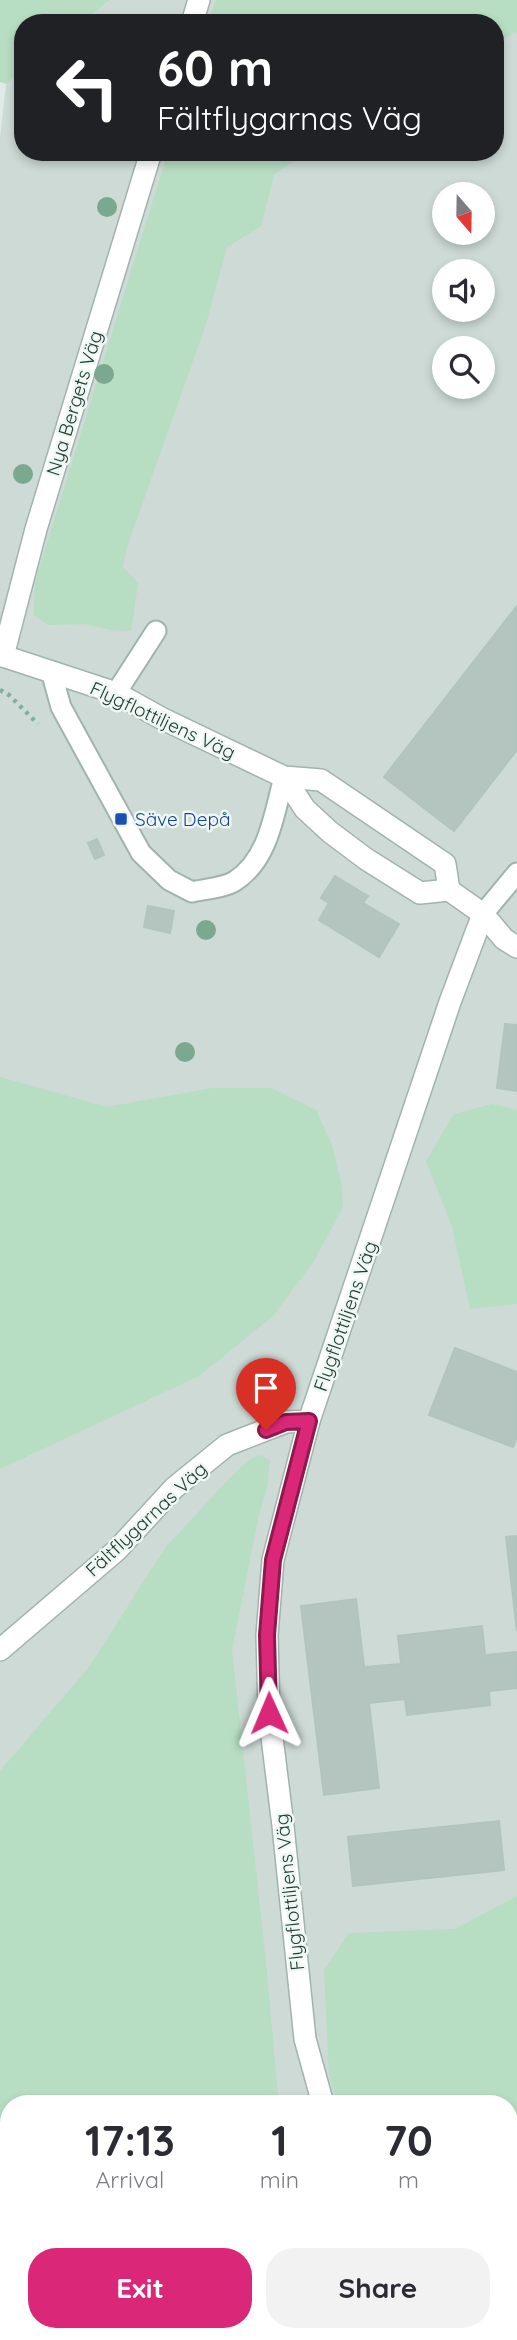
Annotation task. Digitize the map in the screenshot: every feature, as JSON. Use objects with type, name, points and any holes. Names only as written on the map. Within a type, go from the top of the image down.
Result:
[{"type":"street","name":"Nya Bergets Väg","points":[[1,655],[40,516],[148,161]]},
{"type":"street","name":"Flygflottiljens Väg","points":[[1,655],[116,693],[284,778],[321,780],[444,864],[449,890],[420,893],[366,859],[305,809],[284,778]]},
{"type":"street","points":[[449,890],[483,914],[504,939],[517,947]]},
{"type":"street","name":"Flygflottiljens Väg","points":[[320,2095],[304,2039],[269,1713],[267,1635],[273,1560],[309,1421],[450,1002],[483,914]]},
{"type":"street","name":"Fältflygarnas Väg","points":[[0,1650],[117,1550],[174,1488],[228,1445],[286,1422],[309,1421]]},
{"type":"lane","points":[[116,693],[156,631]]},
{"type":"lane","points":[[51,671],[61,707],[141,853],[169,880],[192,892],[233,883],[252,866],[266,842],[284,778]]},
{"type":"lane","points":[[483,914],[517,873]]},
{"type":"shaded area","points":[[110,0],[517,0],[517,2095],[0,2095],[0,138],[6,84],[14,77],[14,161],[504,161],[504,14],[92,14]]},
{"type":"green space","points":[[0,0],[110,0],[92,14],[14,14],[14,77],[6,84],[0,82]]},
{"type":"green space","points":[[216,0],[517,0],[517,32],[504,38],[504,14],[211,14]]},
{"type":"green space","points":[[165,161],[293,161],[274,175],[261,226],[227,247],[206,324],[127,547],[123,567],[138,583],[131,631],[85,624],[48,625],[34,615],[35,582]]},
{"type":"green space","points":[[0,1077],[107,1107],[212,1088],[271,1088],[316,1110],[332,1145],[342,1186],[343,1207],[314,1261],[273,1316],[199,1376],[0,1469]]},
{"type":"green space","points":[[492,1104],[517,1110],[517,1304],[470,1309],[452,1226],[426,1161],[454,1114]]},
{"type":"green space","points":[[259,1455],[270,1460],[267,1487],[259,1514],[232,1650],[278,2095],[0,2095],[0,1771],[89,1667],[165,1548],[249,1460]]},
{"type":"green space","points":[[517,1896],[517,2095],[335,2095],[329,2076],[324,1970],[349,1933],[455,1929]]},
{"type":"building","points":[[517,606],[517,750],[454,831],[384,777]]},
{"type":"building","points":[[97,839],[104,855],[95,859],[88,843]]},
{"type":"building","points":[[335,876],[368,896],[363,903],[399,924],[379,957],[319,920],[329,903],[321,898]]},
{"type":"building","points":[[148,906],[174,911],[170,933],[144,927]]},
{"type":"building","points":[[505,1024],[517,1025],[517,1091],[497,1088]]},
{"type":"building","points":[[455,1348],[517,1372],[517,1437],[513,1447],[429,1415]]},
{"type":"building","points":[[517,1536],[517,1631],[506,1537]]},
{"type":"building","points":[[356,1599],[364,1667],[401,1664],[398,1636],[482,1626],[485,1655],[517,1652],[517,1688],[489,1691],[490,1705],[407,1715],[405,1699],[369,1703],[379,1788],[324,1795],[301,1606]]},
{"type":"building","points":[[499,1821],[504,1870],[353,1886],[348,1837]]},
{"type":"place","name":"Säve Depå","points":[[121,819]]},
{"type":"route","points":[[266,1430],[286,1422],[309,1421],[273,1560],[267,1635],[269,1713]]}]
